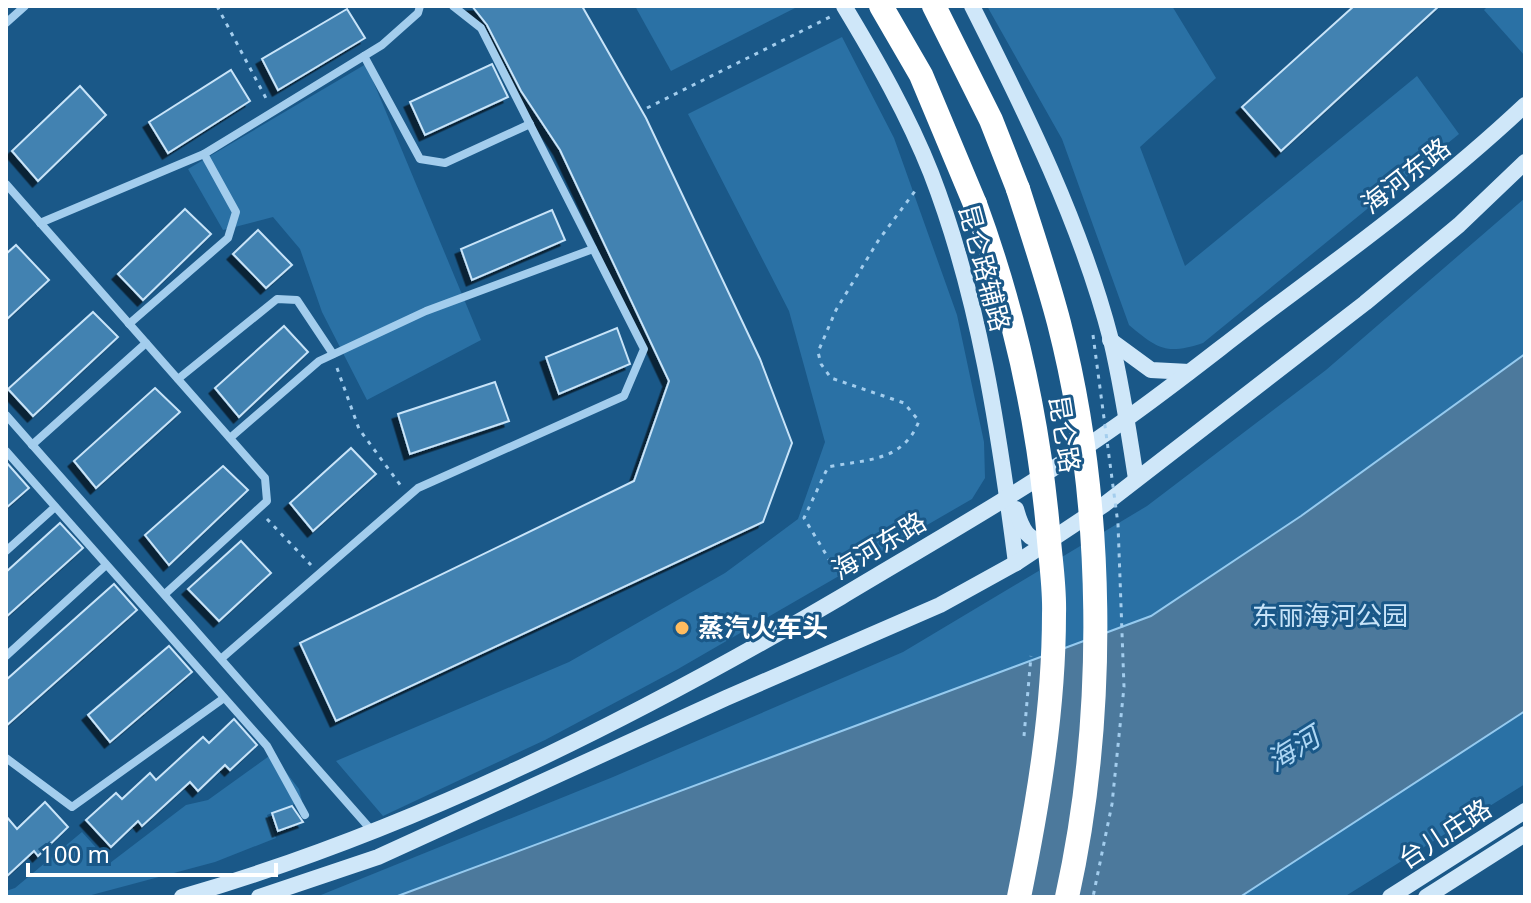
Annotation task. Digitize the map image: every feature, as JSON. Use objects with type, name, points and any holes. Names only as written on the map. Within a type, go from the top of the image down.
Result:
[{"type":"highway","name":"昆仑路","points":[[881,6],[921,75],[996,260],[1024,362],[1045,495],[1055,612],[1049,719],[1019,897]]},
{"type":"highway","name":"昆仑路","points":[[934,6],[991,120],[1018,189],[1051,295],[1069,368],[1094,537],[1090,732],[1085,791],[1067,897]]},
{"type":"main road","points":[[972,6],[1032,126],[1088,266],[1110,340],[1136,479]]},
{"type":"main road","name":"昆仑路辅路","points":[[845,8],[930,171],[954,237],[971,302],[1010,497]]},
{"type":"main road","name":"海河东路","points":[[182,897],[266,872],[373,833],[469,792],[714,672],[1010,497],[1125,420],[1454,171],[1525,105]]},
{"type":"main road","points":[[259,897],[378,857],[712,704],[926,612],[1016,563],[1105,504],[1365,303],[1459,225],[1525,162]]},
{"type":"main road","points":[[1110,340],[1151,370],[1189,372]]},
{"type":"main road","points":[[1105,504],[1124,473],[1125,420]]},
{"type":"main road","points":[[966,523],[992,496],[1003,468]]},
{"type":"main road","points":[[1010,497],[1026,534],[1036,541],[1051,539]]},
{"type":"main road","points":[[1010,497],[1016,563]]},
{"type":"main road","name":"台儿庄路","points":[[1390,897],[1525,811]]},
{"type":"main road","name":"台儿庄路","points":[[1426,897],[1525,834]]},
{"type":"street","points":[[6,23],[25,6]]},
{"type":"street","points":[[40,223],[204,154],[364,56],[418,13],[420,6]]},
{"type":"street","points":[[222,658],[418,488],[624,396],[644,349],[481,28],[453,6]]},
{"type":"street","points":[[364,56],[420,159],[445,163],[530,124]]},
{"type":"street","points":[[129,324],[228,238],[236,212],[204,154]]},
{"type":"street","points":[[6,184],[10,195],[40,223],[265,478],[267,501],[165,594]]},
{"type":"street","points":[[230,438],[319,361],[426,311],[593,249]]},
{"type":"street","points":[[178,379],[277,299],[297,300],[333,354]]},
{"type":"street","points":[[32,445],[146,343]]},
{"type":"street","points":[[6,415],[373,833]]},
{"type":"street","points":[[6,451],[267,746],[305,815]]},
{"type":"street","points":[[6,551],[55,507]]},
{"type":"street","points":[[6,656],[106,565]]},
{"type":"street","points":[[6,758],[72,807],[224,698]]},
{"type":"path","points":[[217,6],[273,112]]},
{"type":"path","points":[[647,108],[845,8]]},
{"type":"path","points":[[849,592],[804,518],[828,467],[895,454],[912,437],[919,421],[904,403],[831,378],[821,364],[818,352],[836,310],[878,241],[930,171]]},
{"type":"path","points":[[333,354],[359,429],[408,496]]},
{"type":"path","points":[[259,510],[319,574]]},
{"type":"path","points":[[1023,744],[1032,649]]},
{"type":"green space","points":[[635,6],[799,6],[671,71]]},
{"type":"green space","points":[[987,6],[1172,6],[1216,78],[1140,147],[1185,266],[1417,76],[1459,134],[1203,343],[1180,349],[1163,348],[1129,325],[1062,139]]},
{"type":"green space","points":[[1488,6],[1525,6],[1525,56],[1484,10]]},
{"type":"green space","points":[[842,37],[894,138],[957,315],[984,442],[985,478],[972,499],[678,669],[545,740],[383,816],[336,761],[569,662],[725,573],[798,519],[825,442],[789,311],[688,114]]},
{"type":"green space","points":[[366,64],[481,340],[367,400],[322,312],[300,249],[273,217],[223,230],[188,169]]},
{"type":"green space","name":"东丽海河公园","points":[[1525,198],[1525,784],[1344,897],[316,897],[613,777],[903,652],[1147,506],[1326,370]]},
{"type":"green space","points":[[272,754],[299,789],[302,801],[267,815],[276,838],[215,862],[84,897],[6,897],[6,891],[15,888],[82,832],[110,863],[186,805],[208,800]]},
{"type":"water","name":"海河","points":[[1525,354],[1525,711],[1240,897],[395,897],[1151,616],[1301,516]]},
{"type":"building","points":[[472,6],[582,6],[646,118],[760,359],[792,443],[763,522],[336,721],[300,643],[634,481],[669,381],[560,150],[521,91],[487,25]]},
{"type":"building","points":[[1354,6],[1439,6],[1281,151],[1242,107]]},
{"type":"building","points":[[347,9],[365,38],[278,90],[262,59]]},
{"type":"building","points":[[492,64],[508,97],[425,135],[410,102]]},
{"type":"building","points":[[231,70],[250,101],[168,153],[149,122]]},
{"type":"building","points":[[80,86],[106,115],[38,181],[12,151]]},
{"type":"building","points":[[185,209],[211,234],[143,300],[118,274]]},
{"type":"building","points":[[552,210],[565,240],[472,280],[461,249]]},
{"type":"building","points":[[258,230],[292,265],[266,288],[233,254]]},
{"type":"building","points":[[16,245],[49,280],[6,320],[6,254]]},
{"type":"building","points":[[93,312],[118,337],[33,416],[8,389]]},
{"type":"building","points":[[284,326],[308,352],[239,417],[215,388]]},
{"type":"building","points":[[617,328],[630,364],[559,394],[546,357]]},
{"type":"building","points":[[495,382],[509,421],[410,454],[398,414]]},
{"type":"building","points":[[155,388],[180,412],[96,488],[74,461]]},
{"type":"building","points":[[351,448],[376,474],[313,531],[290,503]]},
{"type":"building","points":[[6,462],[29,488],[6,508]]},
{"type":"building","points":[[223,466],[248,490],[169,565],[145,535]]},
{"type":"building","points":[[60,523],[83,548],[6,617],[6,572]]},
{"type":"building","points":[[241,541],[271,573],[219,621],[188,589]]},
{"type":"building","points":[[114,584],[137,610],[6,726],[6,680]]},
{"type":"building","points":[[169,646],[192,672],[110,742],[88,715]]},
{"type":"building","points":[[234,719],[257,745],[230,770],[225,765],[198,791],[190,782],[142,826],[138,821],[111,847],[86,820],[116,793],[122,799],[150,773],[156,780],[203,737],[209,743]]},
{"type":"building","points":[[45,802],[68,827],[38,856],[34,851],[6,877],[6,816],[17,829]]},
{"type":"building","points":[[292,806],[303,822],[278,831],[272,813]]},
{"type":"place","name":"蒸汽火车头","points":[[682,628]]}]
